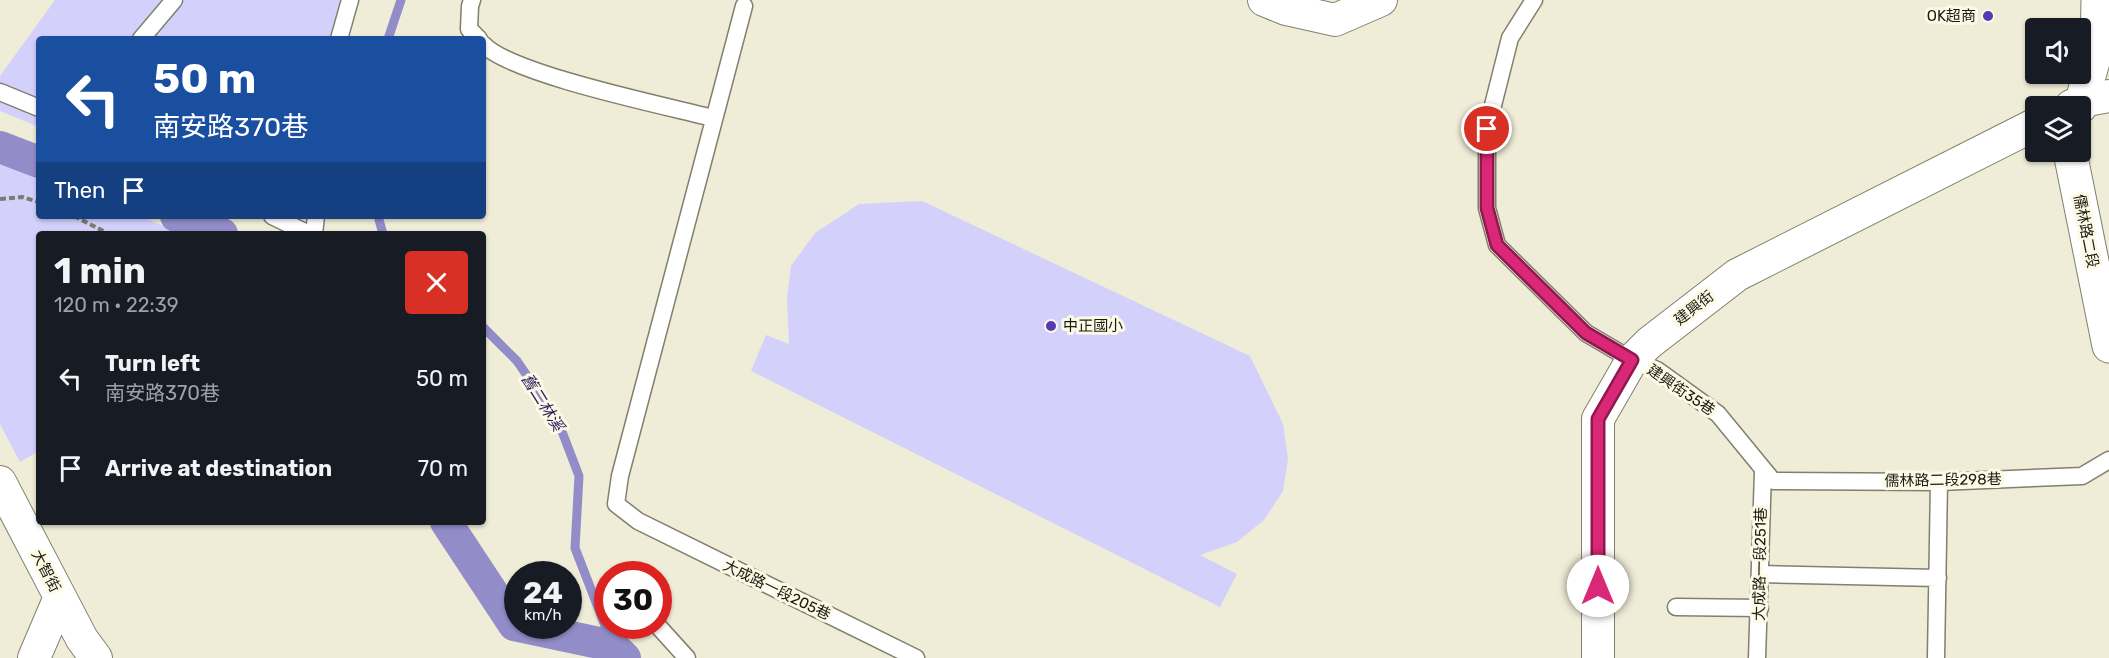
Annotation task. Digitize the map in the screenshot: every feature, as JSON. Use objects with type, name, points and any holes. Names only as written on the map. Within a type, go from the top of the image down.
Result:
[{"type":"street","points":[[1264,0],[1286,9],[1335,20],[1381,0]]},
{"type":"street","points":[[2087,96],[2097,48],[2098,0]]},
{"type":"street","name":"建興街","points":[[1598,658],[1598,419],[1632,360],[1649,343],[1737,275],[2025,130]]},
{"type":"street","name":"儒林路二段","points":[[2072,162],[2109,346]]},
{"type":"street","name":"大智街","points":[[0,482],[82,639],[96,658]]},
{"type":"street","points":[[34,658],[60,597]]},
{"type":"lane","points":[[144,36],[174,0]]},
{"type":"lane","points":[[340,36],[350,0]]},
{"type":"lane","points":[[472,0],[470,29],[476,36]]},
{"type":"lane","name":"建興街35巷","points":[[1534,0],[1510,38],[1487,129],[1487,208],[1497,245],[1586,333],[1632,360],[1657,370],[1718,414],[1768,476]]},
{"type":"lane","points":[[486,47],[524,68],[713,118],[744,6]]},
{"type":"lane","points":[[0,92],[36,107]]},
{"type":"lane","name":"大成路一段205巷","points":[[713,118],[620,476],[616,504],[638,521],[916,658]]},
{"type":"lane","points":[[278,219],[303,231]]},
{"type":"lane","name":"儒林路二段298巷","points":[[1768,476],[1939,482],[2082,476],[2109,460]]},
{"type":"lane","name":"大成路一段251巷","points":[[1757,658],[1760,574],[1768,476]]},
{"type":"lane","points":[[1936,658],[1939,482]]},
{"type":"lane","points":[[1760,574],[1938,578]]},
{"type":"lane","points":[[1676,607],[1760,608]]},
{"type":"lane","points":[[670,639],[687,658]]},
{"type":"path","points":[[0,199],[22,197],[36,201]]},
{"type":"path","points":[[81,219],[103,231]]},
{"type":"shaded area","points":[[55,0],[357,0],[349,36],[36,36],[36,126],[0,111],[0,76]]},
{"type":"shaded area","points":[[0,161],[36,175],[36,219],[146,219],[176,231],[36,231],[36,453],[20,462],[0,424]]},
{"type":"shaded area","points":[[922,201],[1250,356],[1283,424],[1288,459],[1283,491],[1264,520],[1237,542],[1200,555],[1237,574],[1220,607],[751,371],[766,335],[789,344],[787,298],[791,266],[815,233],[859,204]]},
{"type":"waterway","name":"舊二林溪","points":[[389,36],[401,0]]},
{"type":"waterway","points":[[0,147],[36,161]]},
{"type":"waterway","points":[[184,219],[214,231]]},
{"type":"waterway","name":"舊二林溪","points":[[379,219],[382,231]]},
{"type":"waterway","name":"舊二林溪","points":[[486,330],[517,361],[558,421],[579,476],[575,548],[613,646]]},
{"type":"waterway","points":[[448,525],[514,625],[613,646],[625,658]]},
{"type":"place","name":"OK超商","points":[[1988,16]]},
{"type":"place","name":"中正國小","points":[[1051,326]]},
{"type":"route","points":[[1487,129],[1487,208],[1497,245],[1586,333],[1632,360],[1598,419],[1598,586]]}]
